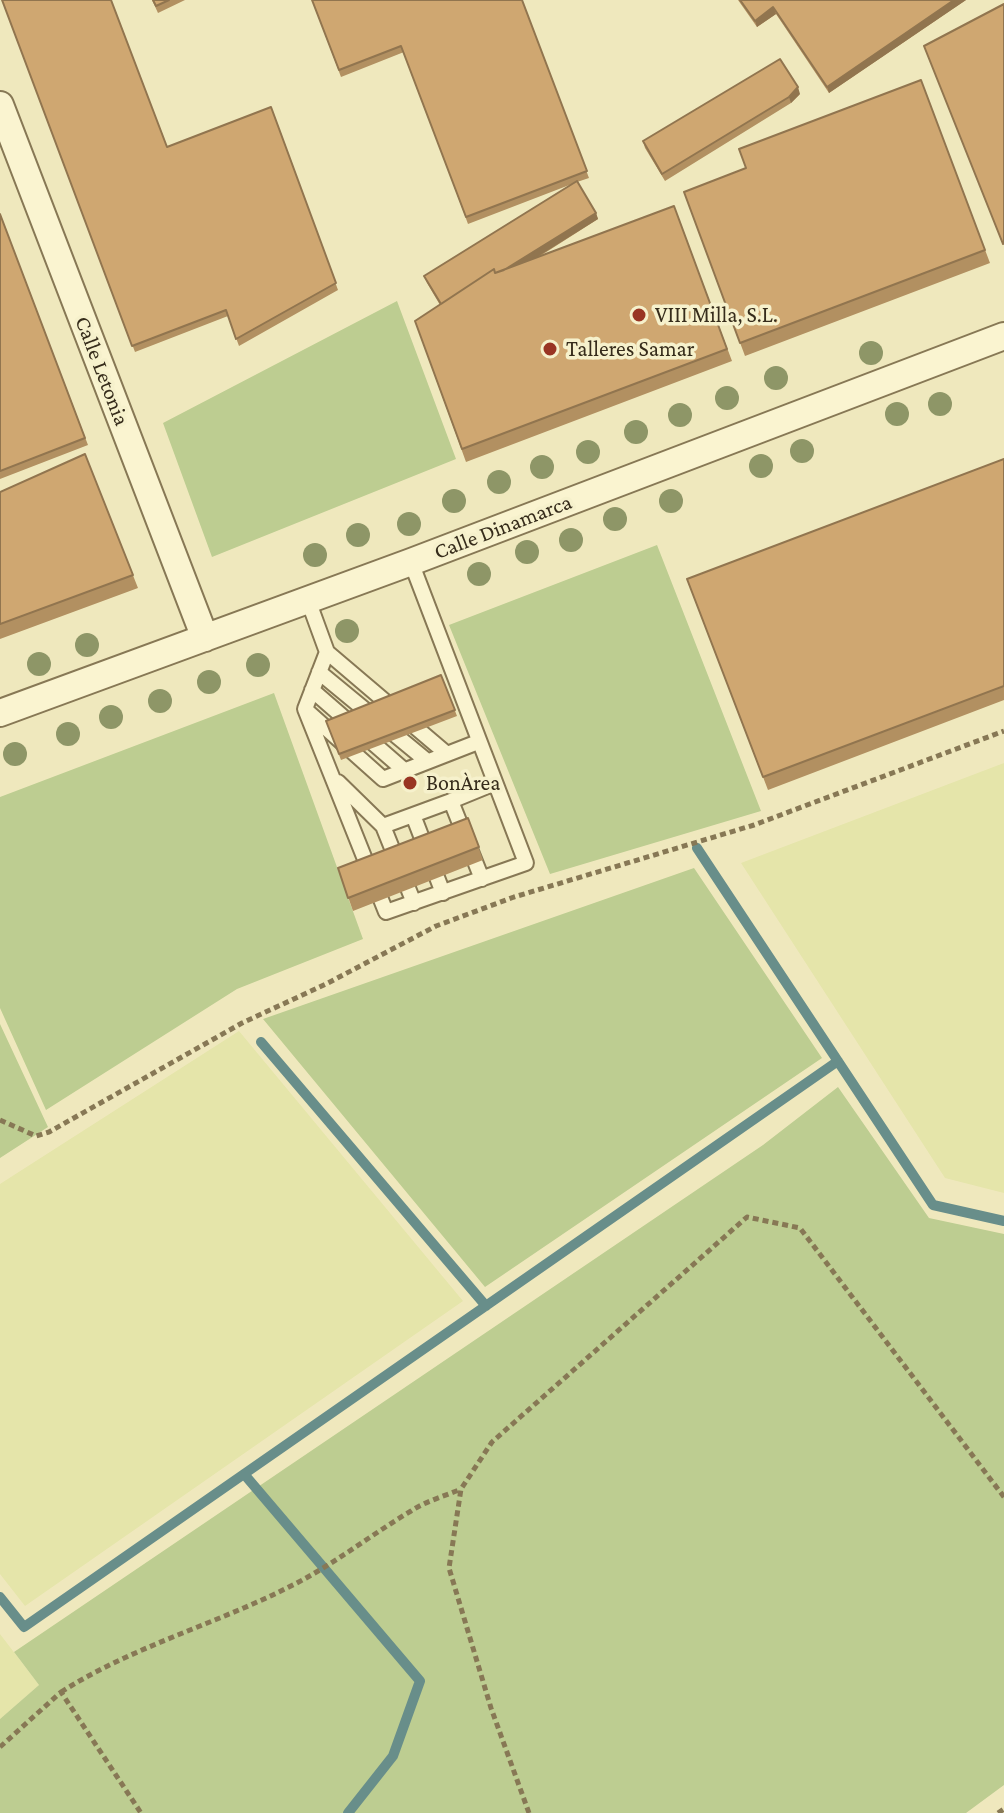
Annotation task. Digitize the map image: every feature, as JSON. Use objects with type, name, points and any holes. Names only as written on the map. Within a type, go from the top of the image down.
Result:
[{"type":"street","name":"Calle Letonia","points":[[0,105],[205,638]]},
{"type":"street","name":"Calle Dinamarca","points":[[0,713],[411,562],[1004,336]]},
{"type":"lane","points":[[327,652],[305,709],[386,912],[526,863],[411,562]]},
{"type":"lane","points":[[308,600],[327,652],[447,754]]},
{"type":"lane","points":[[319,672],[427,761]]},
{"type":"lane","points":[[312,690],[404,770]]},
{"type":"lane","points":[[305,709],[383,779],[478,742]]},
{"type":"lane","points":[[332,776],[383,826],[414,903]]},
{"type":"lane","points":[[383,826],[495,783]]},
{"type":"lane","points":[[451,801],[482,879]]},
{"type":"lane","points":[[413,815],[443,893]]},
{"type":"path","points":[[0,1120],[36,1136],[49,1132],[242,1023],[326,984],[436,926],[514,897],[754,825],[1004,731]]},
{"type":"path","points":[[529,1813],[491,1708],[449,1568],[461,1489],[492,1442],[747,1217],[800,1228],[1004,1497]]},
{"type":"path","points":[[0,1747],[61,1692],[99,1668],[263,1600],[307,1578],[413,1509],[461,1489]]},
{"type":"path","points":[[61,1692],[141,1813]]},
{"type":"path","points":[[998,1813],[1004,1809]]},
{"type":"green space","points":[[397,301],[456,459],[212,557],[163,423]]},
{"type":"green space","points":[[657,545],[761,811],[550,874],[449,625]]},
{"type":"green space","points":[[274,693],[363,939],[237,989],[46,1110],[0,1008],[0,797]]},
{"type":"green space","points":[[1004,763],[1004,1193],[945,1178],[741,863]]},
{"type":"green space","points":[[694,868],[822,1058],[485,1287],[263,1019]]},
{"type":"green space","points":[[0,1024],[48,1127],[0,1158]]},
{"type":"green space","points":[[239,1031],[463,1301],[25,1606],[0,1574],[0,1184]]},
{"type":"green space","points":[[838,1087],[929,1218],[1004,1234],[1004,1785],[966,1813],[0,1813],[0,1719],[39,1685],[14,1652],[763,1145]]},
{"type":"green space","points":[[0,1634],[39,1685],[0,1719]]},
{"type":"building","points":[[2,0],[111,0],[167,147],[271,107],[336,283],[236,339],[226,310],[132,346]]},
{"type":"building","points":[[153,0],[169,0],[156,6]]},
{"type":"building","points":[[312,0],[522,0],[587,171],[466,217],[401,46],[339,70]]},
{"type":"building","points":[[740,0],[954,0],[827,87],[773,7],[755,21]]},
{"type":"building","points":[[1004,4],[1004,243],[1003,244],[924,46]]},
{"type":"building","points":[[780,59],[798,87],[789,97],[662,174],[643,141]]},
{"type":"building","points":[[921,80],[985,250],[740,343],[684,192],[746,168],[739,149]]},
{"type":"building","points":[[577,181],[596,213],[504,270],[495,273],[494,269],[441,304],[424,276]]},
{"type":"building","points":[[674,206],[727,349],[462,449],[415,321],[494,269],[495,273]]},
{"type":"building","points":[[0,214],[85,438],[0,471]]},
{"type":"building","points":[[85,454],[133,575],[0,624],[0,492]]},
{"type":"building","points":[[1004,459],[1004,686],[763,777],[687,579]]},
{"type":"building","points":[[441,675],[455,710],[339,754],[326,721]]},
{"type":"building","points":[[468,818],[479,847],[348,898],[338,868]]},
{"type":"waterway","points":[[697,848],[933,1205],[1004,1221]]},
{"type":"waterway","points":[[261,1042],[486,1306]]},
{"type":"waterway","points":[[0,1597],[24,1627],[838,1061]]},
{"type":"waterway","points":[[244,1474],[420,1681],[393,1756],[348,1813]]},
{"type":"place","name":"VIII Milla, S.L.","points":[[639,315]]},
{"type":"place","name":"Talleres Samar","points":[[550,349]]},
{"type":"place","name":"BonÀrea","points":[[410,783]]}]
